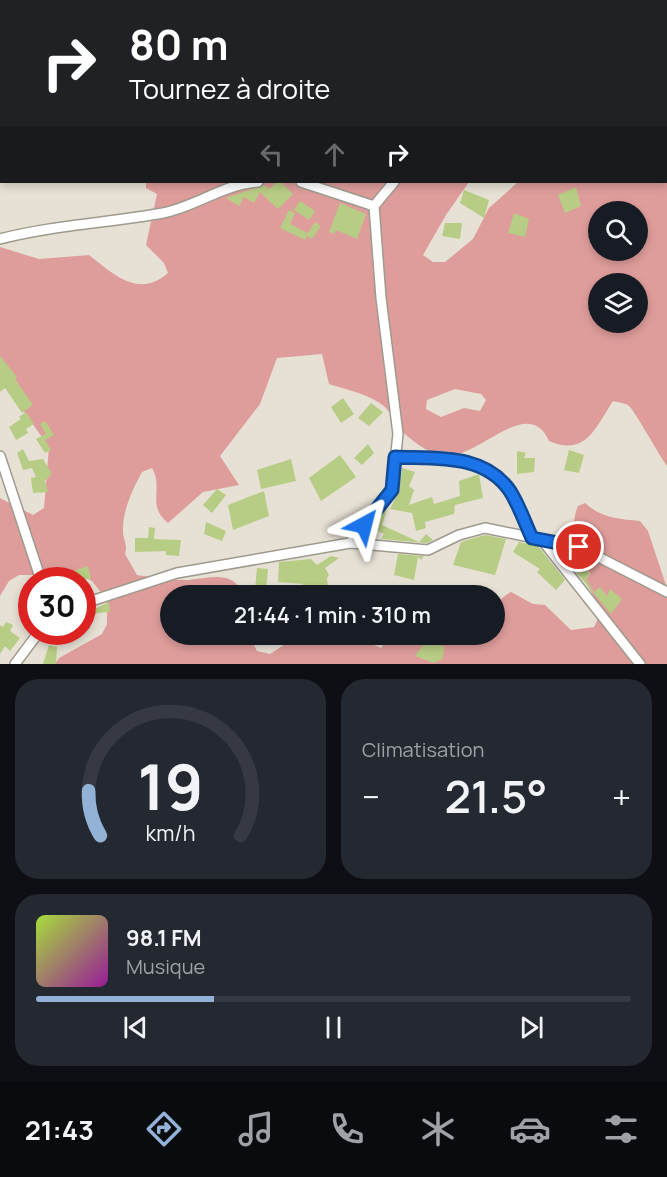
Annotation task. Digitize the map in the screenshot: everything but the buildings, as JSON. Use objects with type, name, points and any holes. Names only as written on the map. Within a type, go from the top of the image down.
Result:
[{"type":"street","points":[[0,239],[37,230],[165,212],[237,183]]},
{"type":"street","points":[[304,183],[374,207]]},
{"type":"street","points":[[350,543],[392,490],[398,434],[381,298],[374,207],[393,183]]},
{"type":"street","points":[[0,456],[37,567]]},
{"type":"street","points":[[395,457],[469,461],[489,469],[510,491],[532,538]]},
{"type":"street","points":[[96,599],[177,573],[350,543],[428,550],[459,535],[485,528],[579,547],[667,592]]},
{"type":"street","points":[[542,540],[640,664]]},
{"type":"street","points":[[15,664],[29,645]]},
{"type":"shaded area","points":[[146,183],[468,183],[446,215],[423,255],[433,262],[445,262],[473,239],[489,208],[517,183],[667,183],[667,466],[631,408],[626,404],[613,401],[588,437],[572,445],[549,441],[540,428],[528,424],[501,432],[456,455],[437,455],[408,437],[386,408],[378,402],[329,384],[322,354],[277,358],[260,404],[220,456],[239,485],[203,492],[168,523],[158,510],[155,476],[152,468],[142,472],[126,508],[123,523],[125,554],[137,575],[179,580],[218,577],[226,578],[237,585],[160,585],[160,645],[254,645],[257,651],[270,654],[284,645],[374,645],[381,648],[383,645],[505,645],[505,596],[511,592],[533,604],[545,605],[571,630],[594,627],[598,607],[581,575],[587,578],[590,574],[576,541],[574,523],[578,506],[585,503],[604,515],[640,521],[648,531],[667,588],[667,664],[55,664],[59,658],[82,645],[96,645],[96,637],[102,634],[107,624],[107,600],[96,586],[96,567],[18,567],[18,576],[9,581],[0,596],[0,498],[33,515],[44,508],[49,447],[0,378],[0,247],[39,259],[89,255],[127,281],[147,284],[157,280],[168,273],[164,263],[146,245],[157,194],[146,188]],"holes":[[[455,389],[481,394],[486,400],[480,411],[464,408],[441,417],[426,409],[427,400]]]},
{"type":"route","points":[[364,525],[392,490],[395,457],[469,461],[489,469],[510,491],[532,538],[579,547]]}]
